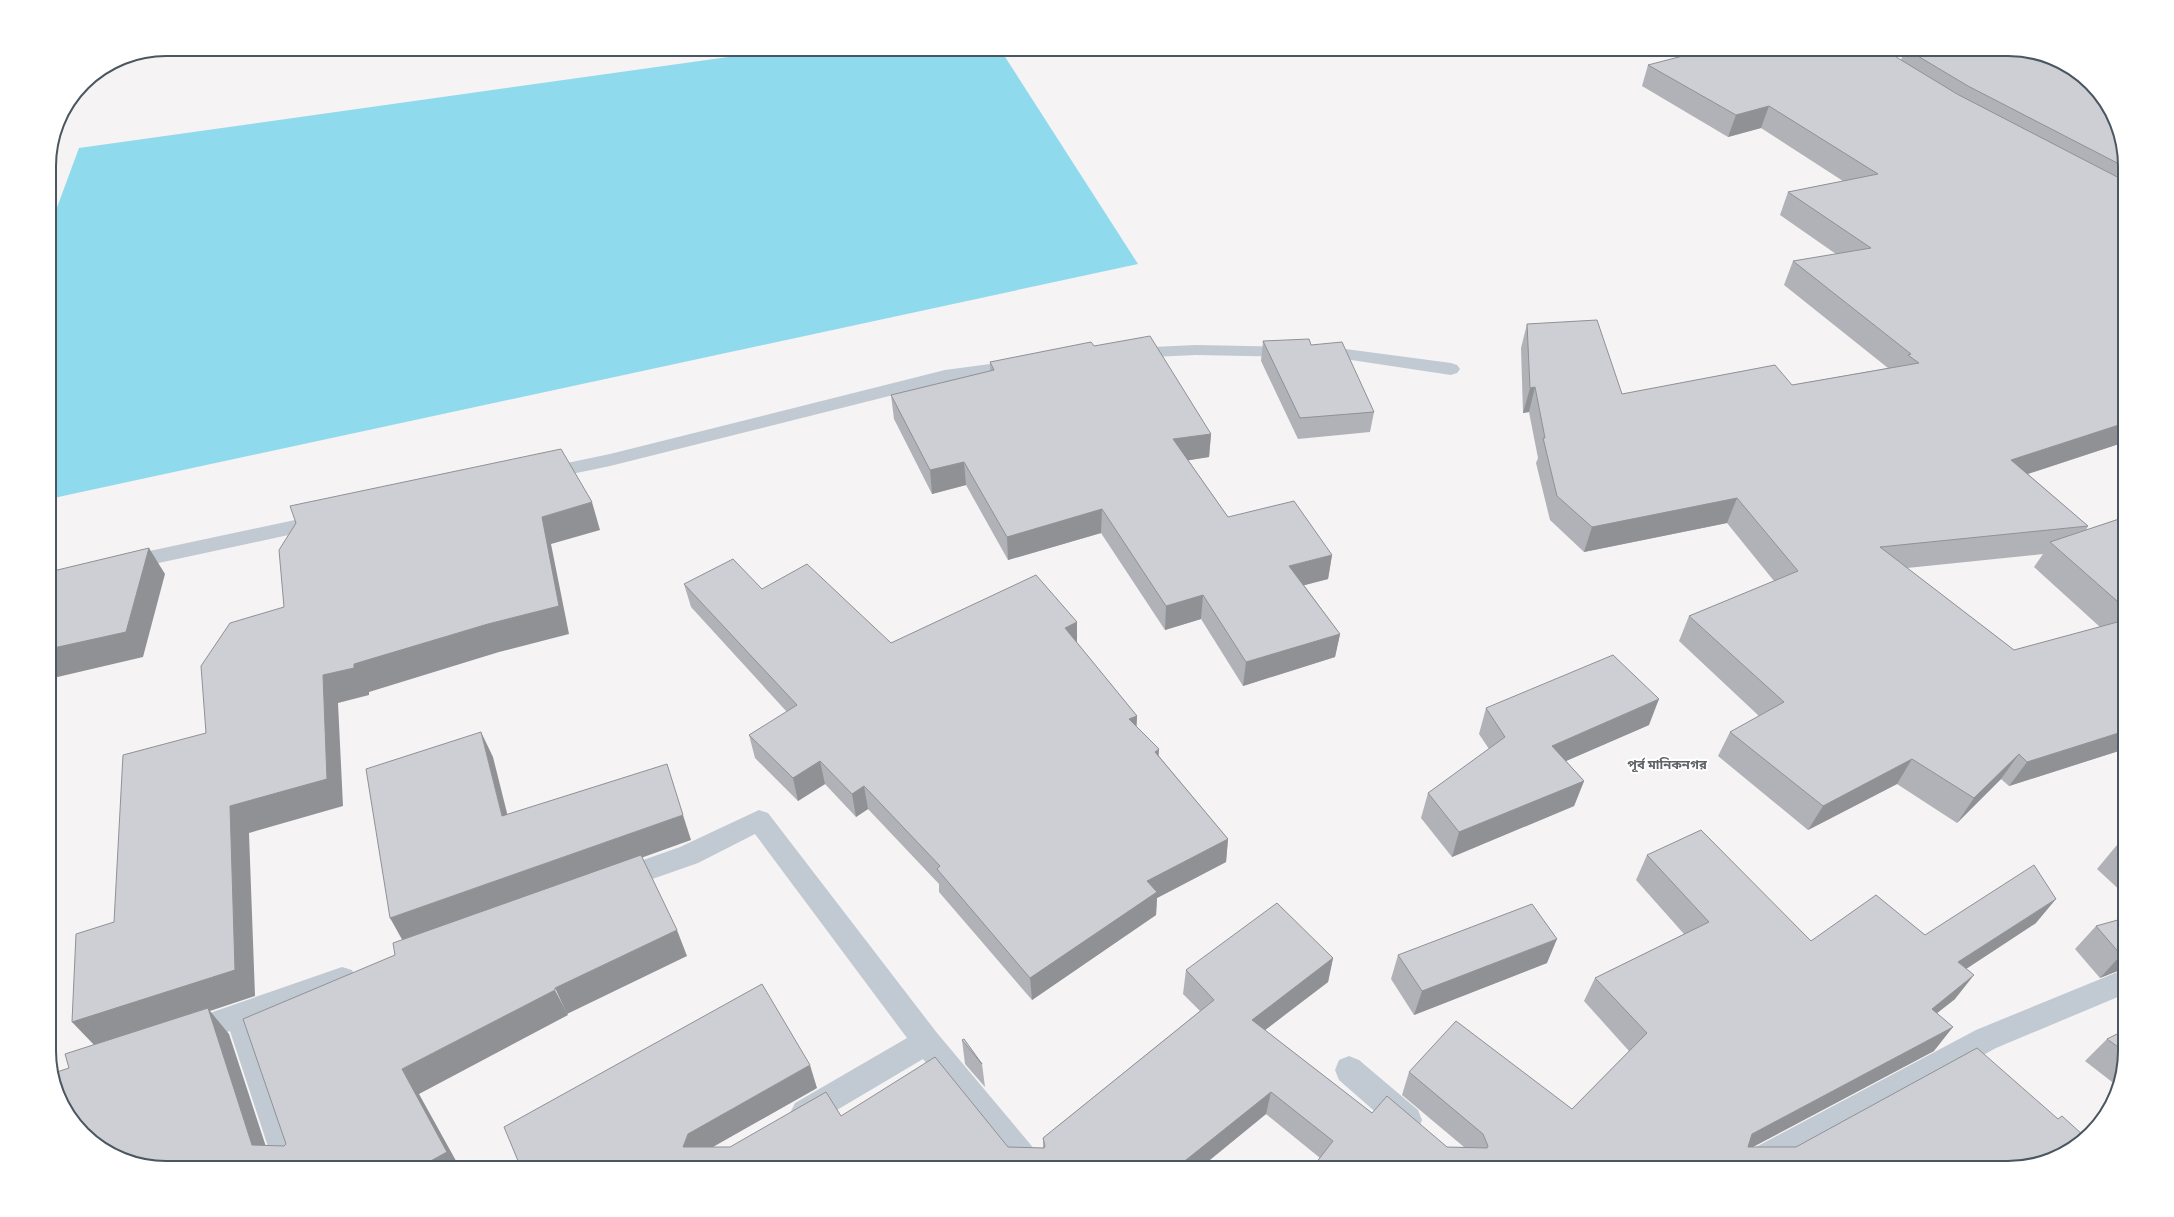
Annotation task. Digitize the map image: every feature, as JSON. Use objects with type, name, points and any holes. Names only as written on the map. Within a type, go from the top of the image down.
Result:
[{"type":"street","points":[[1869,56],[1870,61],[1882,69]]},
{"type":"street","points":[[1111,354],[1196,350],[1338,353],[1451,369]]},
{"type":"street","points":[[524,478],[610,460],[945,376],[1036,362]]},
{"type":"street","points":[[112,566],[337,518]]},
{"type":"street","points":[[599,887],[689,855],[759,820],[928,1042],[1024,1161]]},
{"type":"street","points":[[168,1040],[367,970]]},
{"type":"street","points":[[1761,1161],[1986,1039],[2118,984]]},
{"type":"street","points":[[239,1016],[288,1161]]},
{"type":"street","points":[[784,1125],[928,1042]]},
{"type":"street","points":[[1349,1070],[1426,1137]]},
{"type":"water","points":[[735,56],[1004,56],[1138,264],[56,497],[56,210],[79,148]]},
{"type":"building","points":[[1683,56],[1895,56],[1957,94],[2118,177],[2118,425],[2011,460],[2088,526],[1880,547],[2014,650],[2118,622],[2118,733],[2027,762],[2019,754],[1974,798],[1912,759],[1823,806],[1730,732],[1784,702],[1689,616],[1798,571],[1737,498],[1592,527],[1557,496],[1543,438],[1545,438],[1535,387],[1530,388],[1527,324],[1597,320],[1622,394],[1775,365],[1792,385],[1919,363],[1908,355],[1911,354],[1793,261],[1871,248],[1788,192],[1878,174],[1769,106],[1736,115],[1648,65]]},
{"type":"building","points":[[1918,56],[2008,56],[2022,57],[2050,64],[2075,79],[2086,88],[2095,99],[2110,124],[2116,145],[2118,163],[1968,86]]},
{"type":"building","points":[[1150,336],[1211,434],[1173,439],[1228,517],[1294,501],[1332,555],[1289,566],[1340,634],[1246,662],[1203,595],[1166,606],[1102,509],[1007,537],[964,462],[930,470],[891,395],[994,370],[990,362],[1091,342],[1094,346]]},
{"type":"building","points":[[1309,339],[1311,345],[1342,342],[1374,412],[1300,418],[1263,341]]},
{"type":"building","points":[[561,449],[592,502],[542,517],[559,606],[488,624],[354,664],[354,668],[323,675],[327,779],[230,806],[235,970],[72,1022],[76,934],[114,922],[123,755],[206,733],[201,666],[230,623],[284,607],[279,550],[296,523],[290,506]]},
{"type":"building","points":[[2118,519],[2118,602],[2050,542]]},
{"type":"building","points":[[149,548],[126,632],[56,647],[56,570]]},
{"type":"building","points":[[733,559],[762,589],[807,564],[891,643],[1036,575],[1077,622],[1065,628],[1137,716],[1129,719],[1159,749],[1155,752],[1228,839],[1147,881],[1157,892],[1030,978],[937,869],[940,866],[864,786],[852,794],[820,761],[793,778],[749,735],[797,705],[684,584]]},
{"type":"building","points":[[1613,655],[1659,699],[1552,746],[1584,781],[1459,832],[1428,793],[1505,737],[1486,708]]},
{"type":"building","points":[[481,732],[502,816],[667,764],[683,815],[390,918],[366,769]]},
{"type":"building","points":[[1701,830],[1811,941],[1876,895],[1925,935],[2034,865],[2056,899],[1958,962],[1974,975],[1932,1009],[1953,1027],[1752,1134],[1748,1147],[1796,1147],[1977,1048],[2058,1119],[2062,1116],[2081,1133],[2050,1153],[2022,1160],[2008,1161],[1317,1161],[1333,1141],[1271,1092],[1185,1161],[518,1161],[504,1127],[762,984],[810,1065],[688,1134],[683,1147],[730,1147],[826,1092],[841,1116],[935,1057],[1008,1147],[1044,1148],[1043,1138],[1214,1000],[1186,970],[1277,903],[1333,958],[1252,1020],[1372,1113],[1387,1096],[1447,1147],[1487,1148],[1488,1146],[1483,1134],[1409,1072],[1456,1021],[1572,1109],[1647,1033],[1595,978],[1709,922],[1647,855]]},
{"type":"building","points":[[641,855],[677,930],[555,988],[555,990],[402,1069],[447,1152],[431,1161],[152,1160],[124,1153],[99,1138],[88,1129],[79,1118],[64,1093],[58,1072],[69,1068],[65,1054],[208,1008],[252,1145],[284,1146],[286,1144],[243,1019],[395,955],[393,943]]},
{"type":"building","points":[[1532,904],[1557,939],[1422,991],[1398,955]]},
{"type":"building","points":[[2118,920],[2118,952],[2096,926]]},
{"type":"building","points":[[2118,1034],[2118,1047],[2107,1039]]},
{"type":"building","points":[[964,1039],[982,1064],[962,1040]]},
{"type":"district","name":"পূর্ব মানিকনগর","points":[[1667,764]]}]
